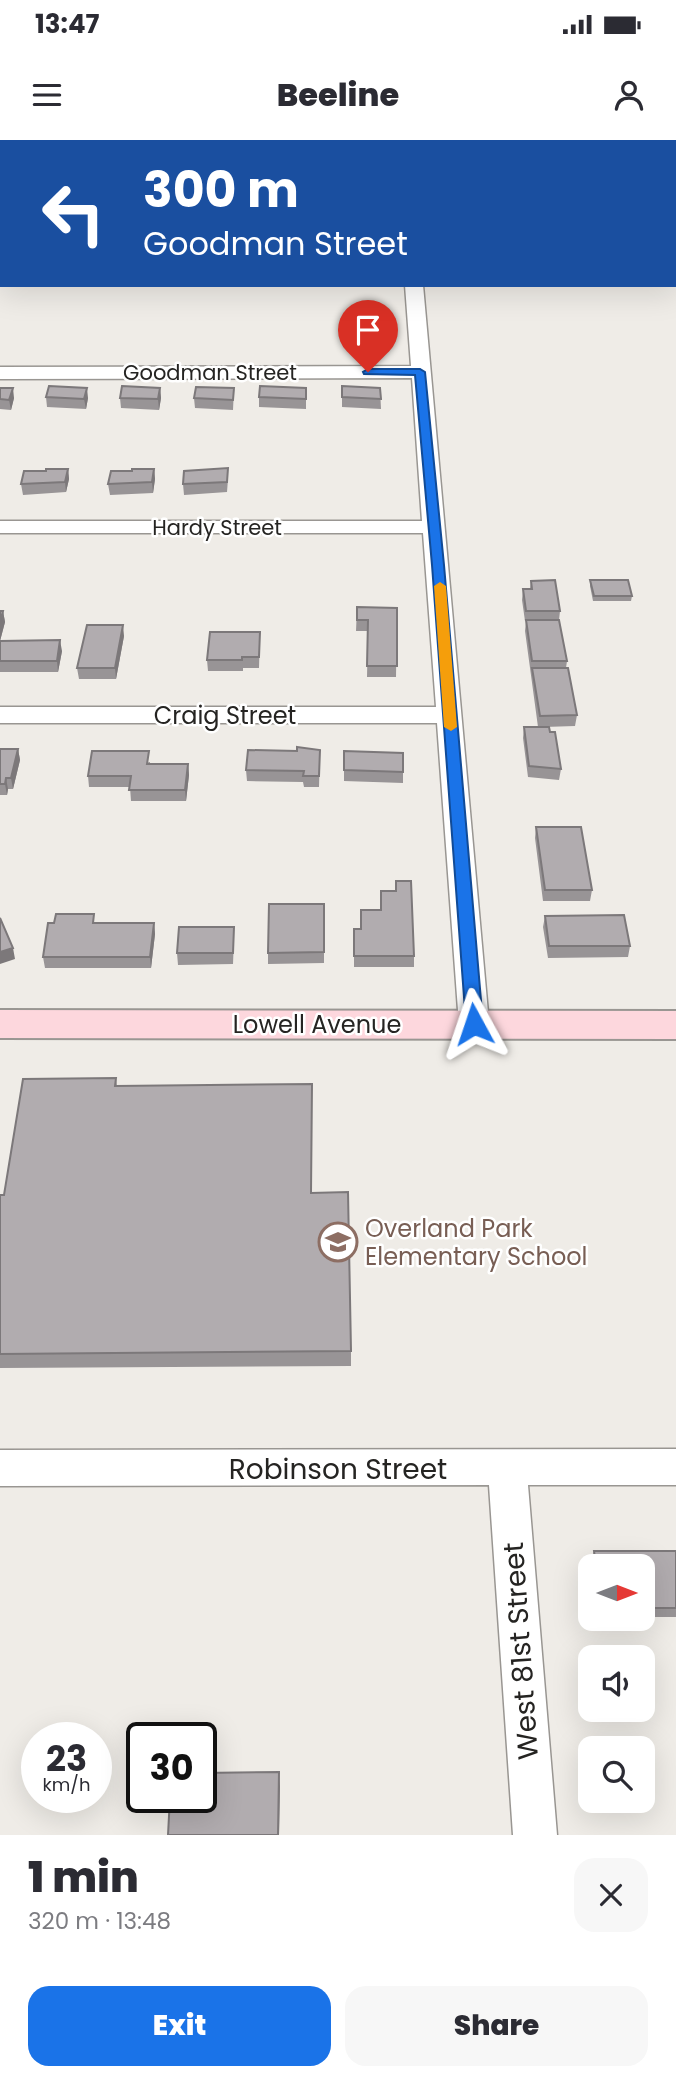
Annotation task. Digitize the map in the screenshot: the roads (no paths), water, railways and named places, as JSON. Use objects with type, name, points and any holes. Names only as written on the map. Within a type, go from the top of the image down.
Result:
[{"type":"street","points":[[414,287],[474,1024]]},
{"type":"street","name":"Goodman Street","points":[[0,373],[420,372]]},
{"type":"street","name":"Hardy Street","points":[[0,527],[434,527]]},
{"type":"street","name":"Craig Street","points":[[0,715],[450,715]]},
{"type":"street","name":"Lowell Avenue","points":[[0,1024],[676,1025]]},
{"type":"street","name":"Robinson Street","points":[[0,1468],[676,1467]]},
{"type":"street","name":"West 81st Street","points":[[507,1468],[535,1835]]},
{"type":"place","name":"Overland Park Elementary School","points":[[338,1242]]}]
